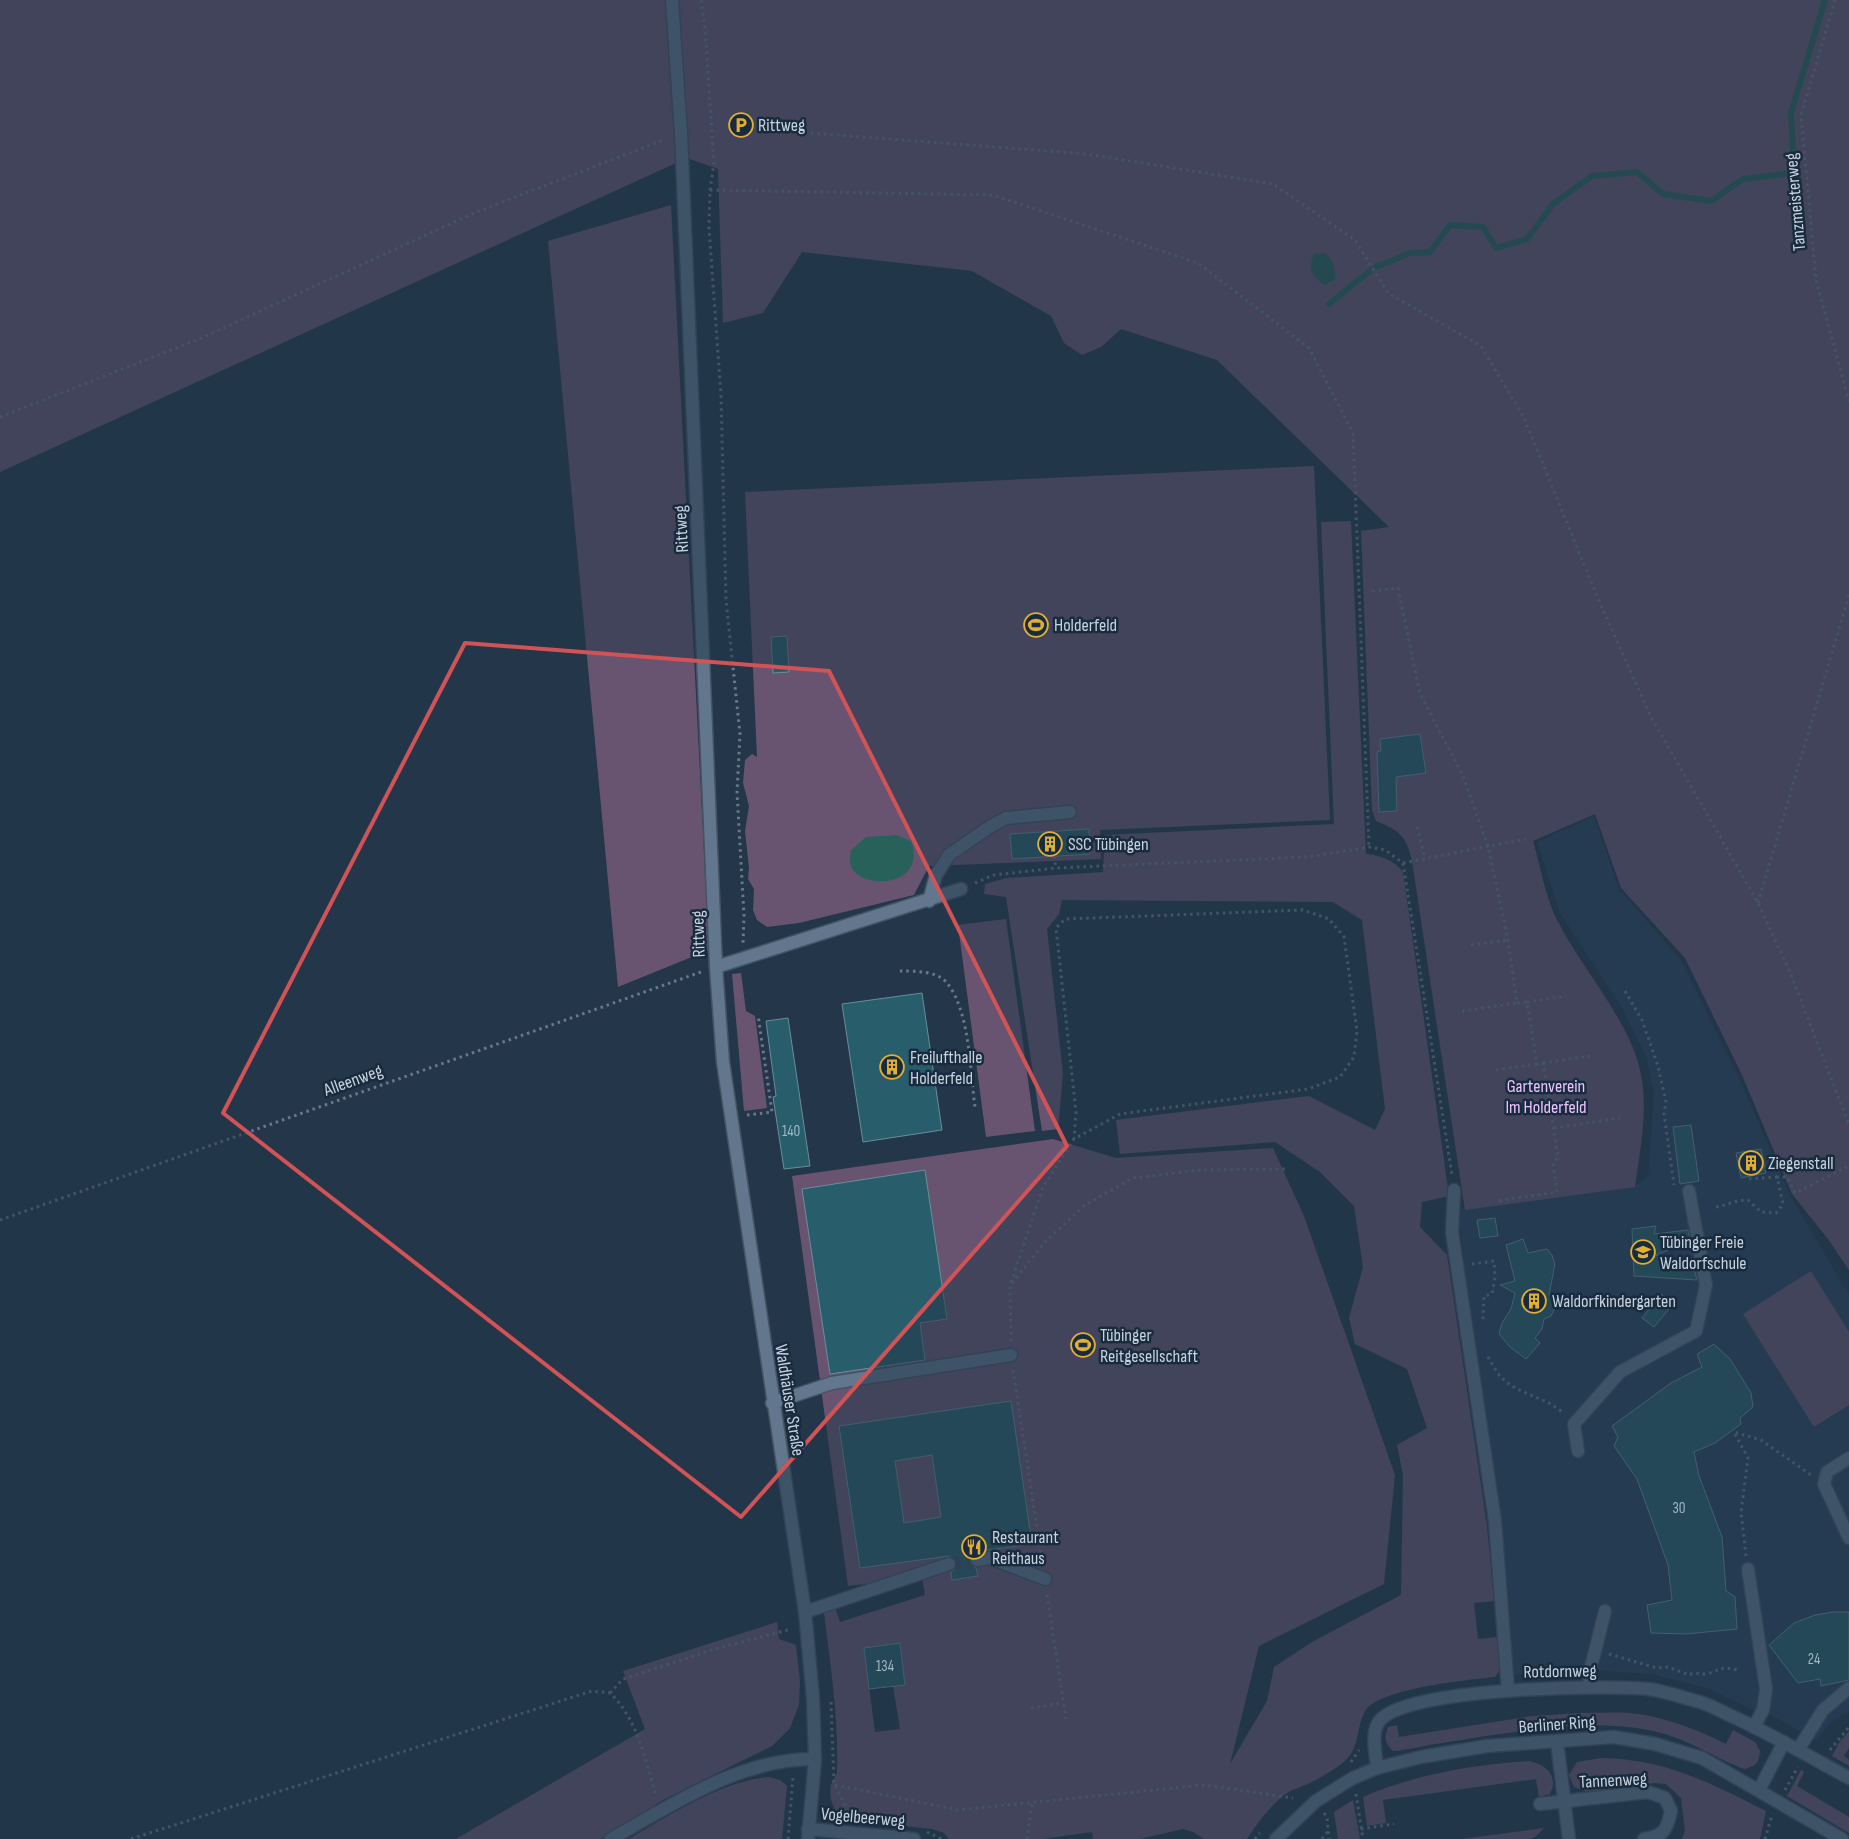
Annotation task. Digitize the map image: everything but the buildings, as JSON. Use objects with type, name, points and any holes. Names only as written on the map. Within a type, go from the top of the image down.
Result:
[{"type":"street","name":"Rittweg","points":[[672,0],[681,133],[716,967]]},
{"type":"street","points":[[929,901],[936,875],[949,855],[991,826],[1006,818],[1070,812]]},
{"type":"street","points":[[716,967],[929,901],[961,889]]},
{"type":"street","name":"Waldhäuser Straße","points":[[716,967],[723,1062],[805,1618],[813,1698],[815,1758],[808,1834]]},
{"type":"street","points":[[1454,1190],[1452,1232],[1495,1521],[1508,1690]]},
{"type":"street","points":[[1578,1451],[1574,1424],[1620,1372],[1696,1331],[1706,1285],[1689,1191]]},
{"type":"street","points":[[772,1402],[832,1383],[1011,1355]]},
{"type":"street","points":[[1849,1458],[1827,1472],[1824,1484],[1849,1538]]},
{"type":"street","points":[[977,1560],[990,1558],[1045,1579]]},
{"type":"street","points":[[805,1618],[949,1564]]},
{"type":"street","points":[[1748,1569],[1766,1689],[1763,1710],[1754,1727]]},
{"type":"street","points":[[1590,1686],[1589,1675],[1605,1611]]},
{"type":"street","name":"Rotdornweg","points":[[1377,1768],[1374,1742],[1378,1723],[1391,1712],[1441,1700],[1508,1690],[1590,1686],[1651,1690],[1703,1703],[1784,1742],[1849,1778]]},
{"type":"street","points":[[1798,1750],[1824,1710],[1849,1688]]},
{"type":"street","name":"Berliner Ring","points":[[1276,1839],[1316,1802],[1353,1778],[1377,1768],[1487,1746],[1614,1737],[1655,1744],[1702,1758],[1841,1839]]},
{"type":"street","name":"Tannenweg","points":[[1557,1742],[1569,1839]]},
{"type":"street","points":[[1759,1790],[1784,1742]]},
{"type":"street","points":[[611,1839],[661,1810],[749,1768],[795,1758],[815,1758]]},
{"type":"street","name":"Tannenweg","points":[[1564,1800],[1648,1792],[1665,1798],[1671,1811],[1668,1827],[1657,1837],[1644,1839]]},
{"type":"street","points":[[1540,1804],[1564,1800]]},
{"type":"street","name":"Vogelbeerweg","points":[[808,1834],[914,1839]]},
{"type":"path","points":[[701,0],[705,28],[714,148],[709,228],[721,395],[726,600],[740,734],[737,792],[744,916],[743,959]]},
{"type":"path","name":"Tanzmeisterweg","points":[[1835,0],[1801,115],[1816,280],[1849,401]]},
{"type":"path","points":[[772,130],[1086,154],[1273,184],[1356,240],[1388,293],[1481,346],[1524,418],[1597,596],[1651,717],[1758,903],[1790,972],[1849,1125]]},
{"type":"path","points":[[0,416],[204,337],[474,213],[681,133]]},
{"type":"path","points":[[710,190],[993,195],[1198,263],[1309,348],[1353,433],[1369,847]]},
{"type":"path","points":[[1372,591],[1398,588],[1420,694],[1462,776],[1488,846],[1508,940],[1517,1003]]},
{"type":"path","points":[[1758,903],[1849,595]]},
{"type":"path","points":[[1417,827],[1425,858]]},
{"type":"path","points":[[1403,863],[1526,839]]},
{"type":"path","points":[[961,889],[994,876],[1056,868],[1307,857],[1369,847],[1386,850],[1403,863],[1454,1190]]},
{"type":"path","points":[[1054,856],[1056,868]]},
{"type":"path","points":[[1066,1719],[1011,1355],[1010,1286],[1043,1187],[1074,1139],[1076,1112],[1056,928],[1065,919],[1303,910],[1329,919],[1344,937],[1357,1031],[1354,1057],[1340,1077],[1308,1089],[1120,1114],[1074,1139]]},
{"type":"path","points":[[1471,945],[1508,940]]},
{"type":"path","name":"Alleenweg","points":[[0,1220],[716,967]]},
{"type":"path","points":[[900,971],[924,971],[947,982],[958,1004],[964,1026],[975,1107]]},
{"type":"path","points":[[1625,991],[1642,1020],[1658,1066],[1666,1102],[1664,1114],[1674,1189],[1689,1191]]},
{"type":"path","points":[[1462,1011],[1566,996]]},
{"type":"path","points":[[1528,1002],[1537,1064]]},
{"type":"path","points":[[741,1116],[772,1112],[758,1015]]},
{"type":"path","points":[[1496,1070],[1590,1056]]},
{"type":"path","points":[[1496,1201],[1557,1192],[1553,1164],[1558,1157],[1543,1062]]},
{"type":"path","points":[[1554,1128],[1620,1118]]},
{"type":"path","points":[[1749,1179],[1787,1177],[1795,1193],[1849,1166]]},
{"type":"path","points":[[1010,1286],[1044,1243],[1085,1205],[1133,1178],[1200,1170],[1287,1169]]},
{"type":"path","points":[[1716,1207],[1727,1205],[1733,1200],[1748,1200],[1761,1212],[1776,1213],[1783,1204],[1777,1177]]},
{"type":"path","points":[[1470,1264],[1494,1261],[1495,1277],[1492,1294],[1484,1296],[1482,1326]]},
{"type":"path","points":[[1486,1350],[1501,1377],[1522,1390],[1552,1403],[1574,1424]]},
{"type":"path","points":[[1748,1569],[1741,1512],[1748,1458],[1734,1432],[1761,1440],[1824,1484]]},
{"type":"path","points":[[610,1692],[623,1679],[805,1618]]},
{"type":"path","points":[[1596,1648],[1642,1664],[1657,1668],[1668,1667],[1689,1675],[1697,1672],[1704,1674],[1727,1667],[1737,1670]]},
{"type":"path","points":[[131,1839],[592,1691],[610,1692],[624,1707],[640,1742],[661,1810]]},
{"type":"path","points":[[1031,1708],[1063,1704]]},
{"type":"path","points":[[1822,1763],[1849,1727]]},
{"type":"path","points":[[1350,1763],[1361,1748]]},
{"type":"path","points":[[788,1839],[795,1758]]},
{"type":"path","points":[[1353,1778],[1363,1839]]},
{"type":"path","points":[[834,1784],[958,1810],[1204,1785],[1293,1798]]},
{"type":"path","points":[[1287,1804],[1299,1795]]},
{"type":"path","points":[[1316,1802],[1327,1817],[1329,1839]]},
{"type":"path","points":[[1027,1839],[1032,1803]]},
{"type":"path","points":[[1361,1829],[1394,1824]]},
{"type":"path","points":[[1255,1839],[1263,1830]]},
{"type":"path","points":[[1322,1839],[1328,1831]]},
{"type":"highlighted area","points":[[465,643],[829,671],[1067,1146],[741,1517],[223,1113]]},
{"type":"shaded area","points":[[1325,253],[1334,265],[1335,280],[1324,285],[1314,275],[1311,264],[1314,254]]},
{"type":"shaded area","name":"Tübinger Freie Waldorfschule","points":[[1594,816],[1619,889],[1681,960],[1738,1076],[1791,1197],[1849,1295],[1849,1711],[1830,1723],[1816,1741],[1758,1707],[1755,1711],[1710,1689],[1652,1674],[1590,1670],[1517,1675],[1510,1672],[1458,1209],[1634,1187],[1648,1176],[1654,1093],[1646,1056],[1622,1008],[1560,913],[1537,842]]},
{"type":"shaded area","points":[[896,835],[911,841],[914,857],[909,869],[900,877],[888,881],[875,881],[863,878],[854,871],[850,860],[851,850],[866,837]]},
{"type":"green space","name":"Gartenverein Im Holderfeld","points":[[0,0],[1849,0],[1849,1270],[1828,1239],[1792,1194],[1742,1075],[1685,958],[1621,888],[1595,814],[1533,841],[1546,890],[1556,918],[1615,1012],[1634,1051],[1640,1070],[1643,1084],[1644,1114],[1635,1187],[1465,1210],[1412,861],[1407,845],[1401,835],[1376,821],[1372,810],[1361,531],[1389,527],[1217,360],[1121,329],[1101,347],[1082,355],[1064,343],[1051,316],[972,271],[802,252],[763,313],[723,323],[718,169],[687,158],[0,472]]},
{"type":"green space","points":[[671,205],[709,950],[618,987],[548,241]]},
{"type":"green space","name":"Holderfeld","points":[[1314,466],[1330,820],[1100,830],[1101,859],[929,866],[914,895],[799,923],[767,927],[757,920],[753,910],[754,889],[748,879],[749,868],[745,831],[749,806],[743,783],[745,760],[752,754],[757,757],[745,492]]},
{"type":"green space","name":"Tübinger Reitgesellschaft","points":[[1351,521],[1366,854],[1386,859],[1403,872],[1449,1196],[1422,1202],[1420,1227],[1447,1255],[1487,1526],[1494,1601],[1474,1603],[1478,1639],[1497,1637],[1500,1670],[1495,1677],[1426,1686],[1388,1696],[1374,1703],[1365,1711],[1362,1717],[1354,1749],[1346,1760],[1318,1779],[1287,1793],[1275,1803],[1247,1839],[1204,1839],[1193,1832],[1183,1829],[1140,1839],[1093,1839],[1092,1832],[1042,1839],[949,1839],[944,1833],[932,1829],[843,1819],[834,1808],[830,1795],[832,1781],[837,1771],[837,1731],[824,1612],[835,1607],[840,1622],[925,1595],[922,1577],[848,1586],[792,1176],[1053,1139],[1116,1158],[1273,1148],[1304,1216],[1395,1475],[1384,1584],[1259,1646],[1230,1764],[1267,1701],[1274,1667],[1312,1642],[1401,1595],[1403,1475],[1397,1445],[1427,1428],[1407,1369],[1355,1344],[1349,1318],[1363,1267],[1354,1206],[1320,1172],[1275,1142],[1120,1154],[1116,1120],[1309,1096],[1375,1130],[1385,1109],[1362,920],[1333,902],[1062,900],[1059,914],[1047,929],[1063,1074],[1058,1129],[1042,1131],[1006,897],[984,894],[985,884],[1007,878],[1103,872],[1105,835],[1334,824],[1321,522]],"holes":[[[900,1643],[905,1685],[893,1686],[900,1729],[875,1732],[864,1648]]]},
{"type":"green space","points":[[1006,919],[1035,1131],[986,1137],[958,925]]},
{"type":"green space","points":[[741,973],[746,1011],[755,1016],[767,1108],[744,1111],[732,974]]},
{"type":"green space","points":[[1811,1271],[1849,1332],[1849,1405],[1814,1427],[1743,1314]]},
{"type":"green space","points":[[777,1622],[779,1639],[796,1645],[800,1681],[799,1705],[790,1728],[772,1746],[663,1800],[601,1839],[456,1839],[645,1729],[623,1671]]},
{"type":"green space","points":[[1629,1713],[1654,1717],[1691,1728],[1726,1744],[1733,1730],[1755,1742],[1760,1751],[1759,1758],[1754,1765],[1744,1769],[1674,1737],[1649,1730],[1625,1727],[1573,1726],[1546,1728],[1393,1751],[1386,1740],[1388,1727],[1397,1725],[1399,1737],[1532,1716]]},
{"type":"green space","points":[[1849,1731],[1849,1748],[1844,1756],[1849,1760],[1849,1766],[1832,1756],[1839,1743]]},
{"type":"green space","points":[[1601,1758],[1624,1759],[1646,1763],[1687,1774],[1766,1811],[1760,1839],[1682,1839],[1685,1831],[1681,1798],[1666,1784],[1655,1783],[1588,1792],[1574,1787],[1569,1775],[1577,1762]]},
{"type":"green space","points":[[1529,1761],[1541,1765],[1552,1776],[1553,1781],[1550,1794],[1539,1797],[1536,1779],[1383,1800],[1386,1823],[1367,1826],[1363,1797],[1382,1789],[1423,1777],[1466,1768]]},
{"type":"green space","points":[[1801,1770],[1804,1772],[1797,1786],[1849,1817],[1849,1833],[1787,1796]]},
{"type":"green space","points":[[769,1777],[780,1780],[787,1786],[782,1839],[629,1839],[696,1800],[733,1785]]},
{"type":"green space","points":[[1353,1800],[1360,1839],[1338,1839],[1334,1812]]},
{"type":"green space","points":[[1544,1828],[1535,1837],[1528,1839],[1462,1839]]},
{"type":"waterway","points":[[1796,203],[1791,113],[1825,0]]},
{"type":"waterway","points":[[1376,267],[1410,253],[1430,252],[1450,225],[1483,227],[1496,248],[1527,239],[1553,204],[1592,176],[1637,172],[1663,194],[1711,201],[1743,179],[1792,173]]},
{"type":"waterway","points":[[1329,304],[1371,270]]},
{"type":"tunnel","points":[[949,1564],[977,1560]]},
{"type":"place","name":"Rittweg","points":[[741,125]]},
{"type":"place","name":"Holderfeld","points":[[1036,625]]},
{"type":"place","name":"SSC Tübingen","points":[[1050,844]]},
{"type":"place","name":"Freilufthalle Holderfeld","points":[[892,1067]]},
{"type":"place","name":"Ziegenstall","points":[[1751,1163]]},
{"type":"place","name":"Tübinger Freie Waldorfschule","points":[[1643,1252]]},
{"type":"place","name":"Waldorfkindergarten","points":[[1534,1301]]},
{"type":"place","name":"Tübinger Reitgesellschaft","points":[[1083,1345]]},
{"type":"place","name":"Restaurant Reithaus","points":[[974,1547]]}]
